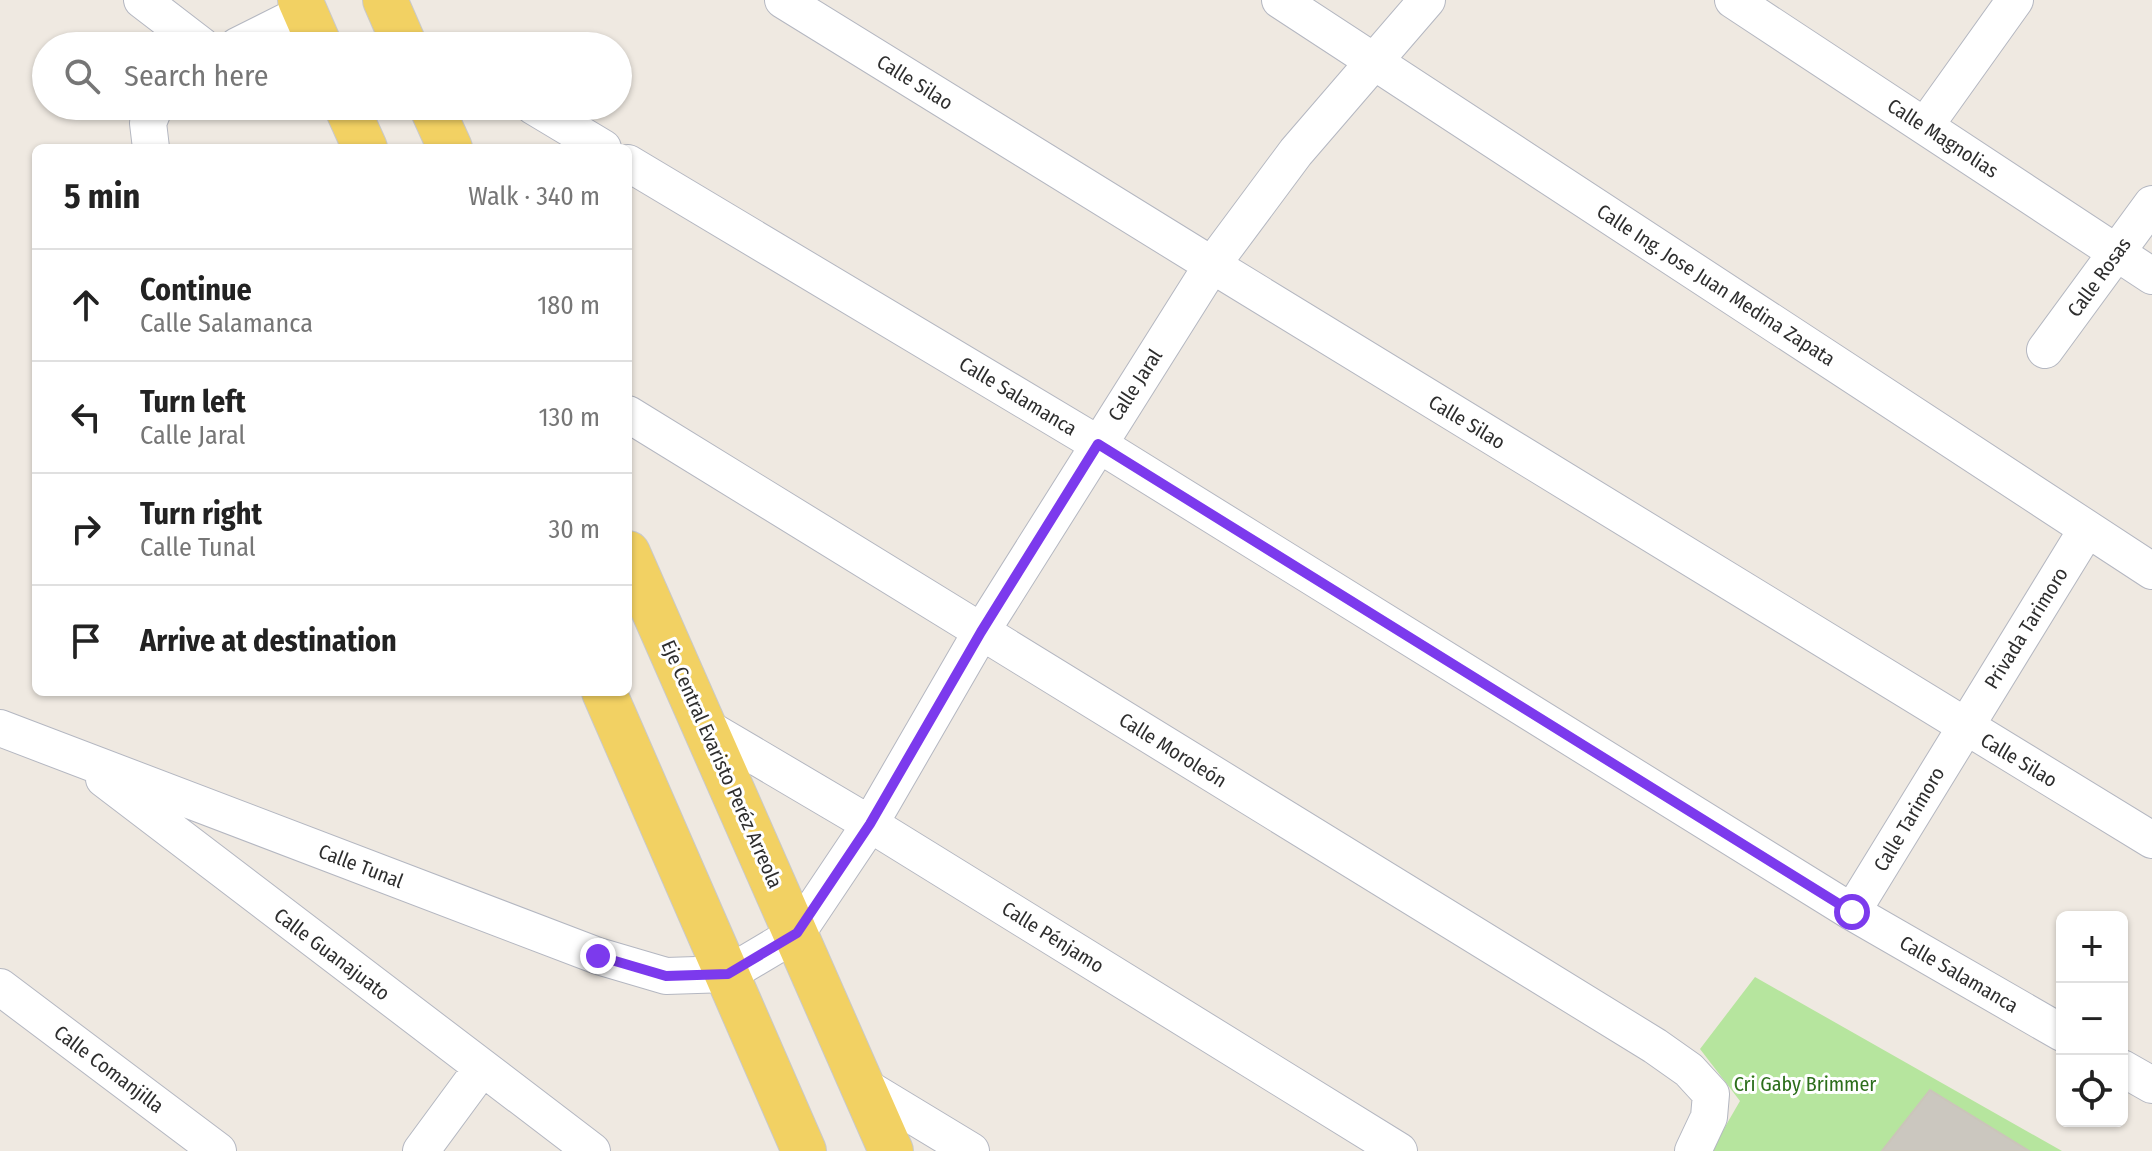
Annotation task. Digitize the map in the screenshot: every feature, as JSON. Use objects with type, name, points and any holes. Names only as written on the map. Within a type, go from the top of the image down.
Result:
[{"type":"main road","points":[[352,120],[363,144]]},
{"type":"main road","points":[[437,120],[448,144]]},
{"type":"main road","name":"Eje Central Evaristo Peréz Arreola","points":[[632,562],[891,1151]]},
{"type":"main road","points":[[606,696],[804,1151]]},
{"type":"street","points":[[142,0],[184,32]]},
{"type":"street","name":"Calle Silao","points":[[783,0],[2152,840]]},
{"type":"street","name":"Calle Ing. Jose Juan Medina Zapata","points":[[1280,0],[2152,571]]},
{"type":"street","name":"Calle Jaral","points":[[728,974],[797,933],[870,824],[981,632],[1212,265],[1296,152],[1427,0]]},
{"type":"street","name":"Calle Magnolias","points":[[1733,0],[2152,276]]},
{"type":"street","points":[[1925,126],[2015,0]]},
{"type":"street","points":[[274,32],[308,19]]},
{"type":"street","points":[[149,120],[151,144]]},
{"type":"street","points":[[556,120],[596,144]]},
{"type":"street","name":"Calle Salamanca","points":[[632,165],[1098,444],[1852,912],[2056,1030]]},
{"type":"street","name":"Calle Rosas","points":[[2045,350],[2152,204]]},
{"type":"street","name":"Calle Moroleón","points":[[632,416],[1655,1046],[1689,1070],[1711,1094],[1709,1117],[1693,1151]]},
{"type":"street","name":"Privada Tarimoro","points":[[1965,727],[2087,529]]},
{"type":"street","name":"Calle Pénjamo","points":[[704,726],[870,824],[1399,1151]]},
{"type":"street","name":"Calle Tarimoro","points":[[1852,912],[1965,727]]},
{"type":"street","name":"Calle Tunal","points":[[0,728],[598,956],[666,976],[728,974]]},
{"type":"street","name":"Calle Guanajuato","points":[[73,755],[592,1151]]},
{"type":"street","name":"Calle Comanjilla","points":[[0,987],[218,1151]]},
{"type":"street","points":[[421,1151],[482,1068]]},
{"type":"street","points":[[2128,1071],[2152,1085]]},
{"type":"street","points":[[862,1085],[971,1151]]},
{"type":"green space","name":"Cri Gaby Brimmer","points":[[1755,977],[2062,1151],[1711,1151],[1740,1101],[1700,1049]]},
{"type":"building","points":[[1930,1090],[2029,1151],[1882,1151]]},
{"type":"route","points":[[598,956],[666,976],[728,974],[797,933],[870,824],[981,632],[1098,444],[1852,912]]}]
